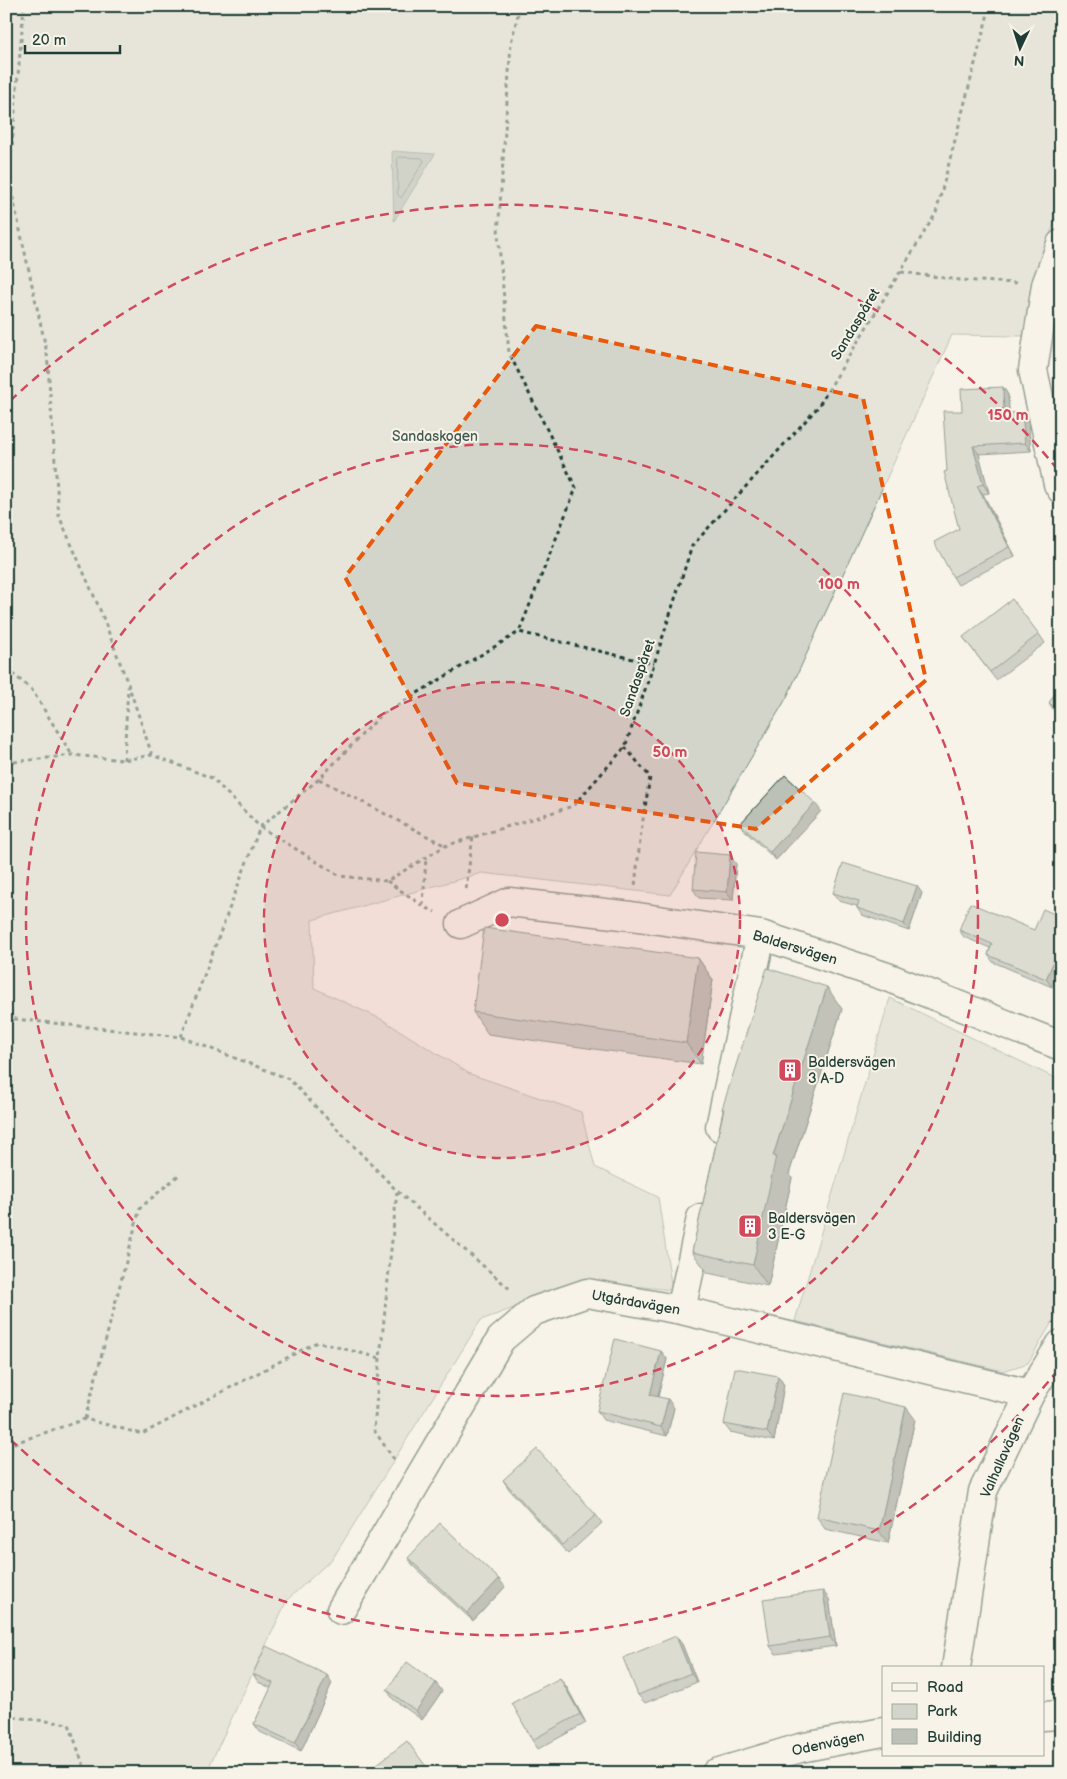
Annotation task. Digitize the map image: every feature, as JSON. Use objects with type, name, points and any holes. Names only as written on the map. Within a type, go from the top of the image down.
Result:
[{"type":"street","points":[[1061,244],[1046,285],[1033,370],[1058,484],[1061,489]]},
{"type":"street","name":"Baldersvägen","points":[[461,924],[508,902],[631,916],[761,935],[886,976],[1061,1046]]},
{"type":"street","points":[[716,1146],[761,935]]},
{"type":"street","points":[[682,1310],[706,1195]]},
{"type":"street","name":"Utgårdavägen","points":[[341,1610],[501,1339],[534,1310],[587,1293],[682,1310],[1030,1394]]},
{"type":"street","name":"Valhallavägen","points":[[956,1666],[983,1492],[1030,1394],[1061,1344]]},
{"type":"street","points":[[1044,1716],[1061,1715]]},
{"type":"street","name":"Odenvägen","points":[[716,1773],[800,1748],[882,1732]]},
{"type":"path","points":[[24,6],[9,180],[47,353],[59,516],[101,612],[152,755]]},
{"type":"path","points":[[181,1037],[260,827],[319,779],[381,714],[519,632],[576,488],[508,353],[498,234],[511,43],[520,6]]},
{"type":"path","name":"Sandaspåret","points":[[387,882],[445,846],[573,806],[624,748],[654,664],[692,546],[818,407],[936,213],[990,6]]},
{"type":"path","points":[[901,272],[960,280],[1046,285]]},
{"type":"path","points":[[519,632],[654,664]]},
{"type":"path","points":[[6,668],[32,690],[72,755]]},
{"type":"path","points":[[124,760],[128,684]]},
{"type":"path","points":[[624,748],[650,778],[641,832],[631,916]]},
{"type":"path","points":[[6,763],[72,755],[124,760],[152,755],[212,778],[260,827],[340,876],[387,882],[423,906],[461,924],[473,836]]},
{"type":"path","points":[[319,779],[445,846]]},
{"type":"path","points":[[423,906],[426,857]]},
{"type":"path","points":[[6,1018],[181,1037],[289,1080],[397,1191],[534,1310]]},
{"type":"path","points":[[85,1418],[140,1208],[180,1174]]},
{"type":"path","points":[[397,1191],[374,1430],[414,1487]]},
{"type":"path","points":[[6,1446],[85,1418],[142,1434],[317,1342],[380,1358]]},
{"type":"path","points":[[6,1716],[69,1724],[86,1773]]},
{"type":"highlighted area","points":[[536,326],[863,398],[926,680],[756,829],[457,783],[345,577]]},
{"type":"green space","name":"Sandaskogen","points":[[6,6],[1061,6],[1061,205],[1037,269],[1023,336],[952,335],[787,697],[670,895],[482,873],[312,920],[314,988],[381,1019],[470,1074],[581,1112],[595,1167],[658,1197],[672,1290],[588,1281],[481,1320],[333,1558],[287,1600],[206,1773],[6,1773]]},
{"type":"green space","points":[[890,998],[1061,1081],[1061,1307],[1028,1363],[1003,1371],[795,1321]]},
{"type":"water","points":[[392,151],[435,154],[394,221]]},
{"type":"building","points":[[1003,387],[1004,413],[1022,413],[1025,443],[973,446],[983,484],[977,486],[1009,547],[953,577],[934,542],[959,529],[944,472],[947,471],[943,411],[962,411],[961,389]]},
{"type":"building","points":[[1012,599],[1039,634],[990,672],[963,637]]},
{"type":"building","points":[[1061,685],[1061,711],[1049,703]]},
{"type":"building","points":[[785,775],[815,803],[770,852],[740,824]]},
{"type":"building","points":[[696,852],[730,855],[727,892],[693,889]]},
{"type":"building","points":[[843,863],[917,886],[904,924],[857,908],[859,901],[833,893]]},
{"type":"building","points":[[970,903],[1034,930],[1043,909],[1061,917],[1061,945],[1046,979],[988,955],[992,944],[959,930]]},
{"type":"building","points":[[484,928],[698,958],[686,1043],[473,1012]]},
{"type":"building","points":[[767,968],[827,987],[773,1156],[776,1156],[753,1265],[692,1252],[724,1109],[722,1109]]},
{"type":"building","points":[[615,1339],[661,1351],[650,1395],[668,1399],[661,1427],[597,1411]]},
{"type":"building","points":[[735,1368],[778,1376],[767,1432],[724,1424]]},
{"type":"building","points":[[844,1393],[906,1407],[879,1531],[817,1517]]},
{"type":"building","points":[[537,1449],[596,1515],[562,1545],[503,1480]]},
{"type":"building","points":[[440,1523],[499,1579],[467,1613],[408,1558]]},
{"type":"building","points":[[823,1591],[830,1637],[770,1646],[763,1599]]},
{"type":"building","points":[[676,1636],[691,1673],[638,1695],[623,1658]]},
{"type":"building","points":[[266,1646],[327,1675],[295,1743],[254,1724],[273,1683],[253,1674]]},
{"type":"building","points":[[407,1662],[436,1683],[416,1711],[387,1690]]},
{"type":"building","points":[[560,1678],[580,1714],[532,1740],[512,1703]]},
{"type":"building","points":[[407,1741],[431,1773],[375,1773],[372,1768]]},
{"type":"place","name":"Baldersvägen 3 A-D","points":[[790,1070]]},
{"type":"place","name":"Baldersvägen 3 E-G","points":[[750,1226]]}]
